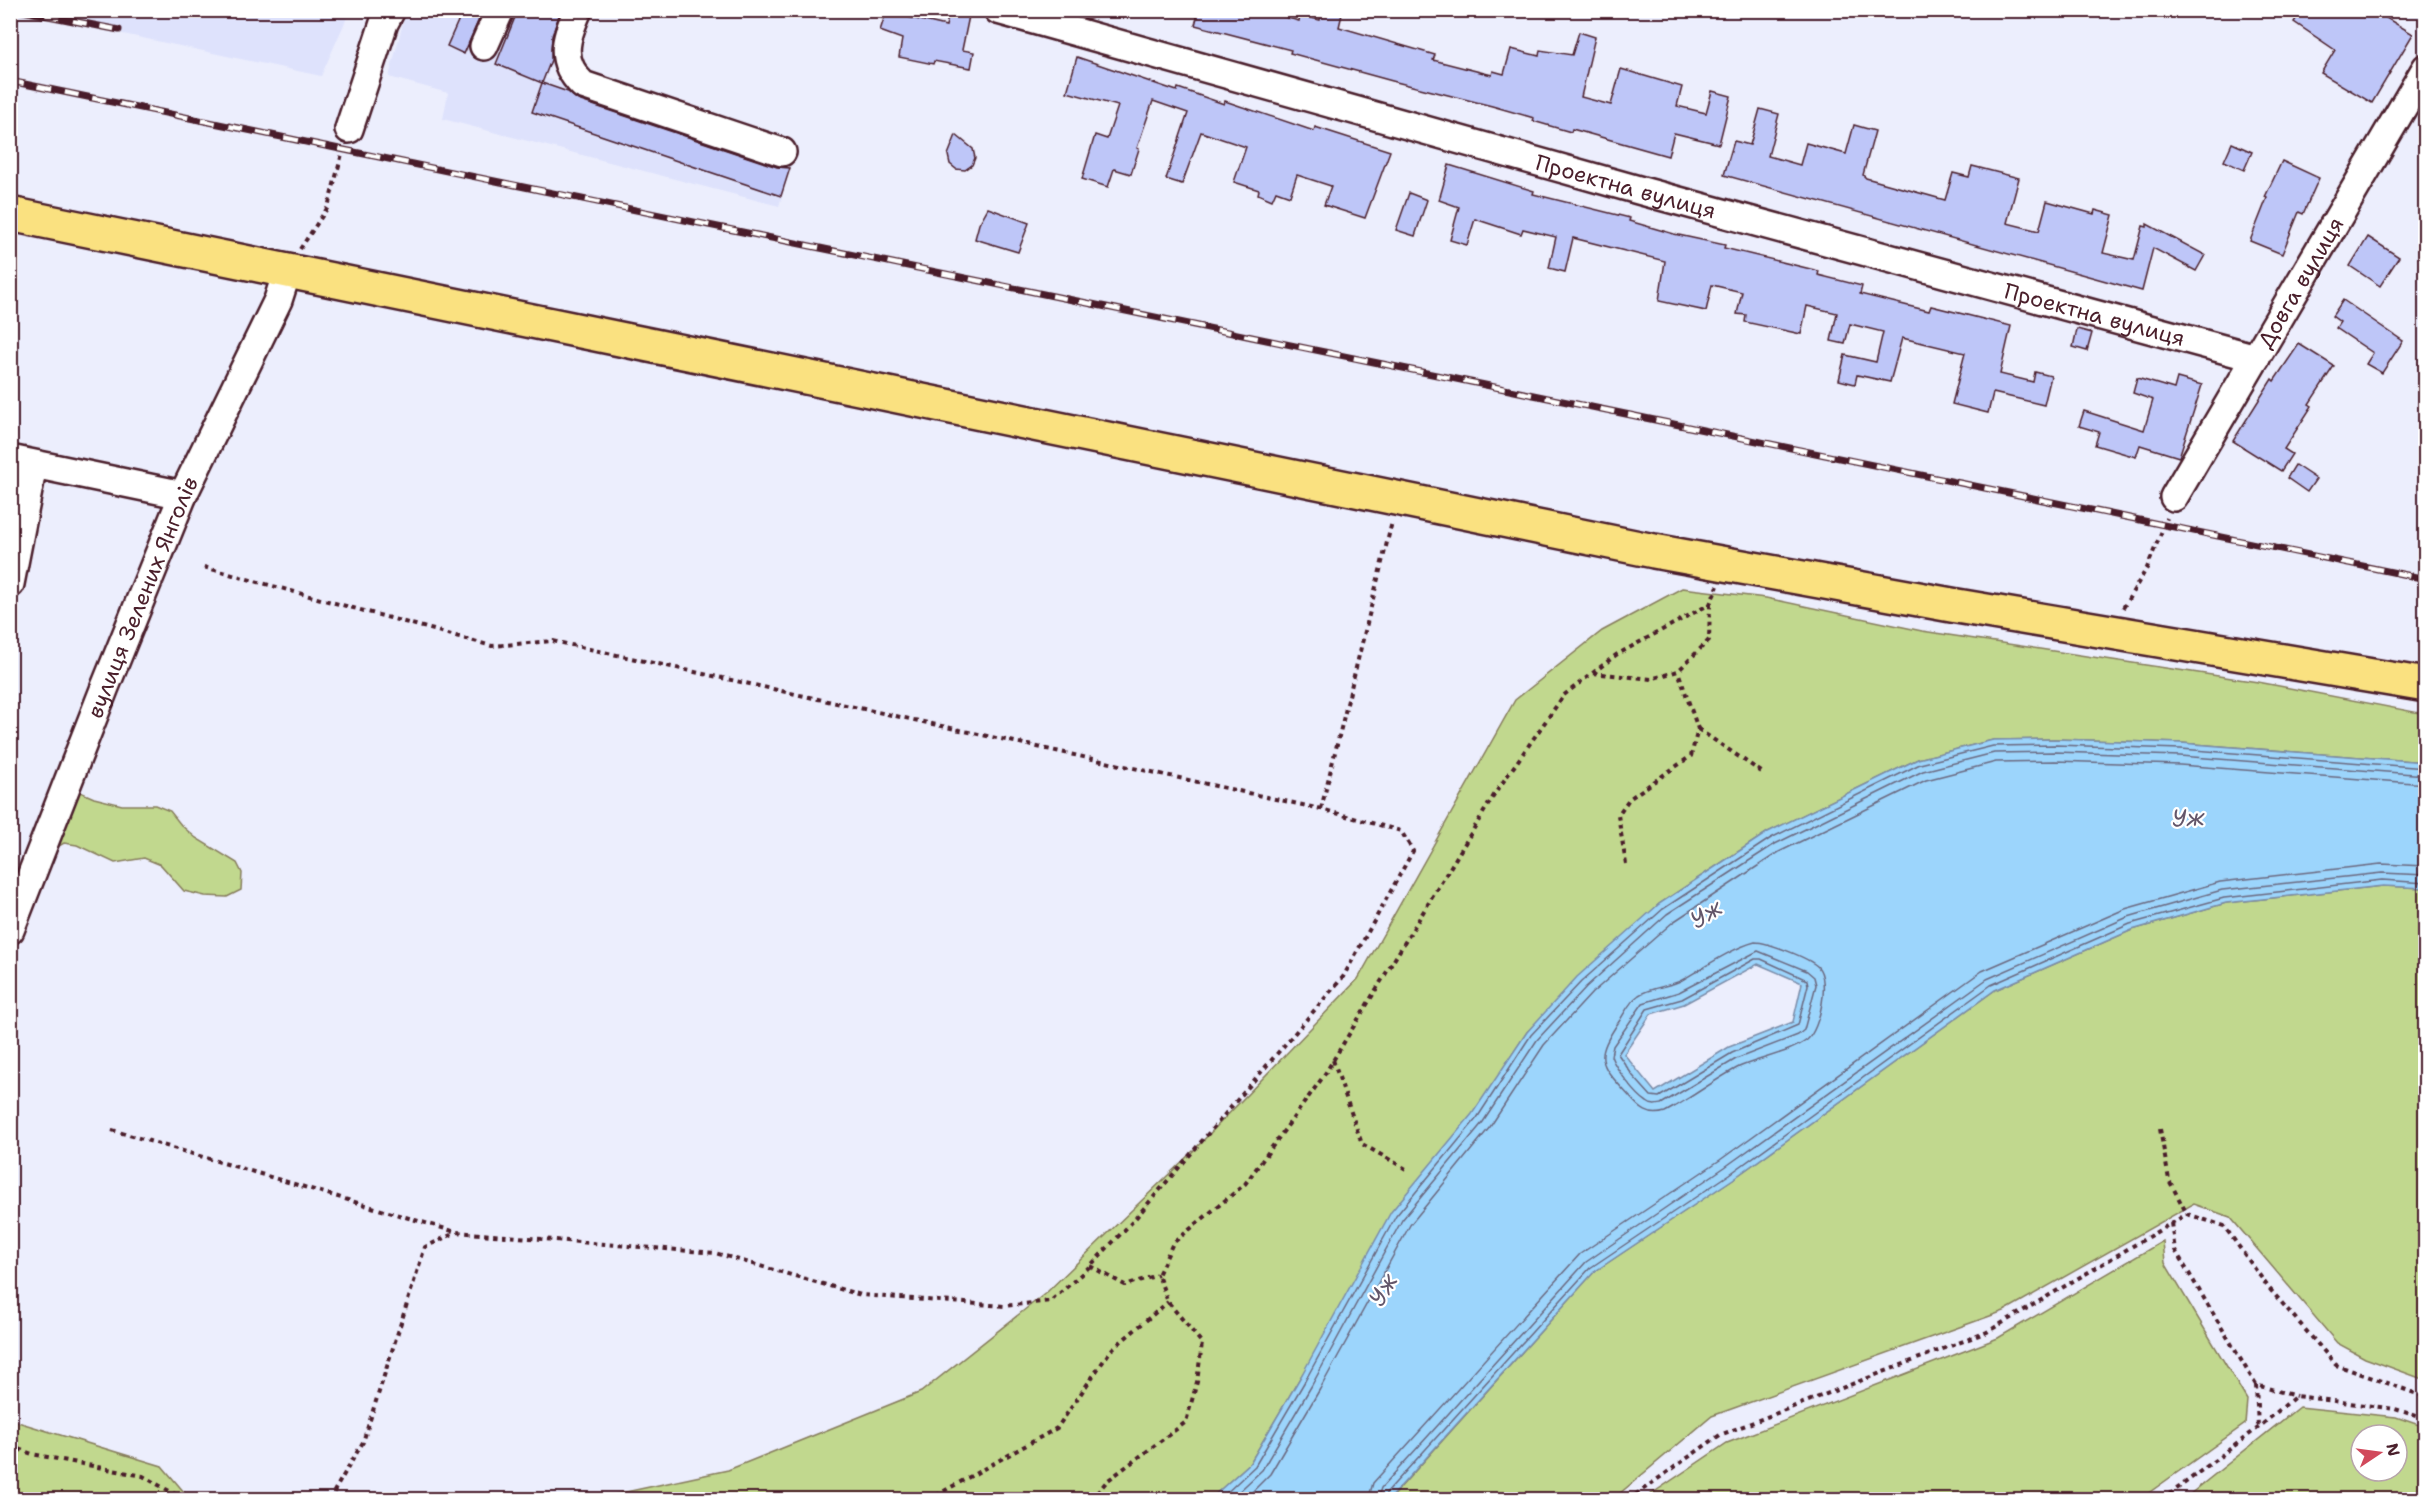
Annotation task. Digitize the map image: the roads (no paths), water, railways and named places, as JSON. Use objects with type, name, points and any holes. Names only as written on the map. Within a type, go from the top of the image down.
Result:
[{"type":"main road","points":[[10,213],[1642,549],[1957,606],[2426,685]]},
{"type":"street","points":[[349,129],[384,23],[391,10]]},
{"type":"street","points":[[484,46],[500,10]]},
{"type":"street","points":[[578,10],[569,29],[566,49],[568,65],[573,75],[583,85],[782,152]]},
{"type":"street","name":"Проектна вулиця","points":[[998,10],[1630,188],[2256,358]]},
{"type":"street","name":"Довга вулиця","points":[[2174,497],[2426,68]]},
{"type":"street","name":"вулиця Зелених Янголів","points":[[10,930],[183,495],[278,300],[288,269]]},
{"type":"street","points":[[10,584],[22,462],[183,495]]},
{"type":"water","name":"Уж","points":[[2055,739],[2181,743],[2425,762],[2425,888],[2383,886],[2226,903],[2132,930],[1995,990],[1733,1179],[1594,1272],[1389,1499],[1210,1499],[1250,1463],[1300,1378],[1391,1212],[1472,1114],[1527,1032],[1577,977],[1659,904],[1768,832],[1918,759],[1993,740]],"holes":[[[1758,964],[1802,983],[1793,1022],[1729,1047],[1655,1092],[1624,1054],[1651,1014],[1684,1004]]]},
{"type":"railway","points":[[18,10],[119,30]]},
{"type":"railway","points":[[10,81],[2426,579]]}]
